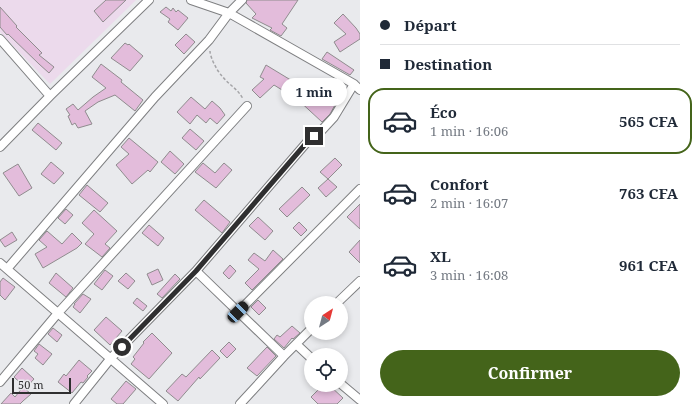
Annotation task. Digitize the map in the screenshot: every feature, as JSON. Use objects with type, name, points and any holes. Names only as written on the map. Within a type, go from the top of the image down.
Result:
[{"type":"street","points":[[0,147],[149,0]]},
{"type":"street","points":[[74,404],[111,358],[196,271],[308,141],[324,128],[334,117],[357,87],[229,13],[191,0]]},
{"type":"street","points":[[7,269],[155,97],[209,40],[229,13],[242,0]]},
{"type":"street","points":[[0,40],[50,96]]},
{"type":"street","points":[[0,382],[58,313],[247,106]]},
{"type":"street","points":[[238,312],[360,189]]},
{"type":"street","points":[[0,263],[163,404]]},
{"type":"street","points":[[196,271],[284,356]]},
{"type":"street","points":[[344,296],[360,281]]},
{"type":"street","points":[[240,404],[304,336]]},
{"type":"street","points":[[296,344],[304,351]]},
{"type":"street","points":[[348,390],[360,400]]},
{"type":"path","points":[[209,40],[210,55],[221,76],[240,93],[247,106]]},
{"type":"shaded area","points":[[0,0],[136,0],[50,84],[0,32]]},
{"type":"building","points":[[106,0],[126,0],[103,22],[94,11]]},
{"type":"building","points":[[247,0],[298,0],[282,24],[287,28],[281,36],[270,30],[272,28],[252,18],[256,14],[246,3]]},
{"type":"building","points":[[0,7],[17,26],[16,27],[42,53],[39,55],[54,67],[49,73],[0,27]]},
{"type":"building","points":[[166,7],[171,11],[173,8],[176,12],[178,10],[188,18],[178,30],[168,22],[170,19],[160,12]]},
{"type":"building","points":[[343,14],[356,28],[360,34],[360,39],[340,52],[334,42],[346,34],[334,23]]},
{"type":"building","points":[[186,34],[195,42],[184,54],[175,45]]},
{"type":"building","points":[[125,43],[128,45],[129,44],[143,56],[130,71],[111,58]]},
{"type":"building","points":[[327,52],[354,70],[350,75],[322,59]]},
{"type":"building","points":[[101,64],[122,80],[121,82],[143,100],[135,111],[115,95],[98,102],[85,111],[92,124],[78,128],[75,123],[72,125],[68,116],[70,115],[66,109],[73,104],[78,110],[106,88],[92,77]]},
{"type":"building","points":[[266,65],[294,82],[287,93],[274,85],[260,98],[252,90],[264,79],[260,77]]},
{"type":"building","points":[[305,89],[323,105],[334,91],[340,96],[330,114],[322,122],[296,98]]},
{"type":"building","points":[[191,97],[205,109],[212,101],[225,115],[217,124],[210,118],[206,123],[197,115],[190,124],[177,112]]},
{"type":"building","points":[[38,123],[62,143],[56,150],[32,130]]},
{"type":"building","points":[[190,129],[204,141],[196,150],[182,138]]},
{"type":"building","points":[[129,138],[158,162],[150,172],[148,170],[132,184],[116,165],[129,154],[121,147]]},
{"type":"building","points":[[170,151],[184,164],[175,174],[161,162]]},
{"type":"building","points":[[335,158],[342,165],[328,179],[320,172]]},
{"type":"building","points":[[51,162],[64,173],[54,184],[41,174]]},
{"type":"building","points":[[203,163],[215,173],[224,163],[232,170],[216,188],[195,172]]},
{"type":"building","points":[[18,164],[32,188],[19,196],[3,173]]},
{"type":"building","points":[[328,179],[337,187],[326,197],[318,188]]},
{"type":"building","points":[[87,185],[108,203],[100,212],[79,195]]},
{"type":"building","points":[[302,187],[310,195],[287,217],[279,209]]},
{"type":"building","points":[[204,200],[230,222],[222,233],[195,210]]},
{"type":"building","points":[[360,204],[360,229],[347,217]]},
{"type":"building","points":[[66,209],[73,215],[65,224],[58,218]]},
{"type":"building","points":[[94,210],[117,231],[105,244],[110,248],[102,257],[85,244],[94,234],[82,223]]},
{"type":"building","points":[[258,217],[273,231],[265,240],[249,226]]},
{"type":"building","points":[[299,222],[307,230],[301,236],[293,228]]},
{"type":"building","points":[[149,225],[164,238],[158,246],[142,233]]},
{"type":"building","points":[[47,231],[62,244],[72,233],[82,243],[77,248],[43,268],[35,254],[47,247],[39,240]]},
{"type":"building","points":[[12,232],[17,240],[5,247],[0,240]]},
{"type":"building","points":[[360,240],[360,263],[349,252]]},
{"type":"building","points":[[273,250],[283,259],[252,290],[245,283],[259,269],[248,260],[254,253],[265,261]]},
{"type":"building","points":[[230,265],[236,271],[229,279],[223,273]]},
{"type":"building","points":[[158,269],[163,280],[152,285],[147,274]]},
{"type":"building","points":[[105,270],[113,276],[102,290],[94,284]]},
{"type":"building","points":[[56,273],[73,288],[66,297],[49,283]]},
{"type":"building","points":[[126,273],[135,281],[128,289],[118,281]]},
{"type":"building","points":[[175,274],[180,279],[162,298],[157,294]]},
{"type":"building","points":[[3,278],[15,287],[5,300],[0,295],[0,282]]},
{"type":"building","points":[[83,294],[91,299],[80,313],[73,307]]},
{"type":"building","points":[[137,298],[147,306],[143,311],[133,303]]},
{"type":"building","points":[[258,300],[266,308],[259,315],[251,307]]},
{"type":"building","points":[[106,317],[122,331],[110,345],[94,330]]},
{"type":"building","points":[[292,326],[300,333],[293,339],[292,338],[284,348],[274,339],[277,335],[280,337]]},
{"type":"building","points":[[53,328],[62,335],[57,342],[48,334]]},
{"type":"building","points":[[152,333],[172,353],[149,379],[131,364],[135,359],[133,357],[144,343],[143,342]]},
{"type":"building","points":[[229,342],[236,349],[227,358],[220,351]]},
{"type":"building","points":[[39,344],[52,354],[43,365],[35,358],[38,354],[34,351]]},
{"type":"building","points":[[267,347],[276,356],[257,376],[247,368]]},
{"type":"building","points":[[212,350],[220,358],[200,379],[199,377],[178,401],[166,391],[182,374],[186,377]]},
{"type":"building","points":[[79,360],[92,371],[83,383],[81,382],[72,393],[58,382],[64,374],[66,376]]},
{"type":"building","points":[[22,368],[34,379],[26,388],[14,377]]},
{"type":"building","points":[[126,381],[136,389],[123,404],[117,404],[111,399]]},
{"type":"building","points":[[23,387],[31,394],[20,404],[1,404],[11,393],[15,397]]},
{"type":"building","points":[[316,392],[337,392],[343,398],[337,404],[318,404],[311,397]]},
{"type":"route","points":[[122,347],[196,271],[308,141],[314,136]]}]
